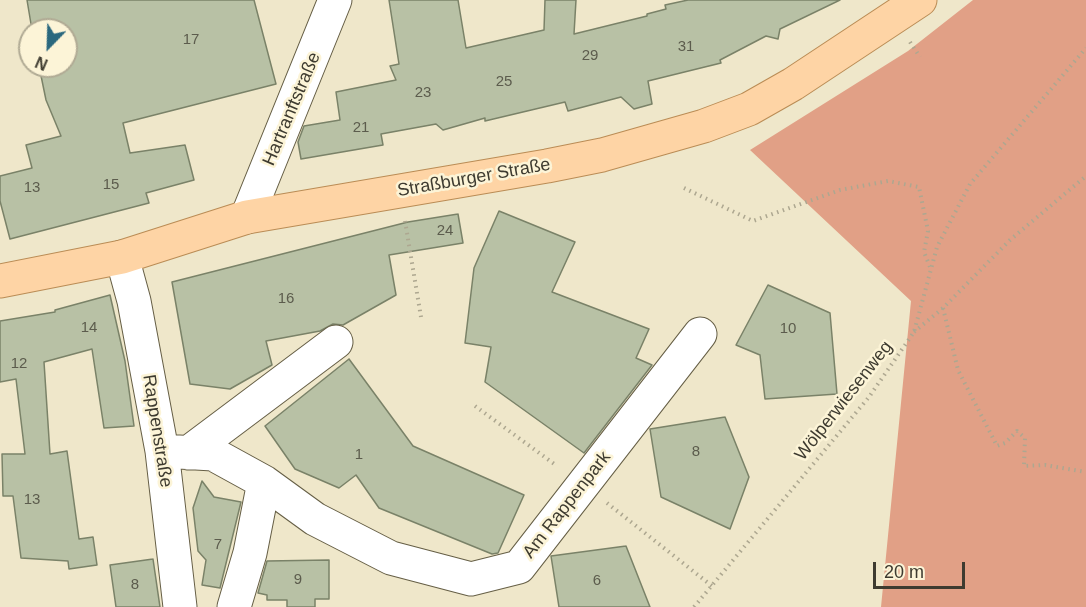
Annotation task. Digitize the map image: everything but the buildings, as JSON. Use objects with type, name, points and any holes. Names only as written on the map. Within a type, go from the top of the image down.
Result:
[{"type":"main road","name":"Straßburger Straße","points":[[0,281],[122,257],[247,217],[602,155],[704,126],[749,109],[793,84],[920,0]]},
{"type":"street","name":"Hartranftstraße","points":[[247,217],[335,0]]},
{"type":"street","name":"Rappenstraße","points":[[122,257],[175,452],[180,607]]},
{"type":"street","name":"Am Rappenpark","points":[[175,452],[213,454],[264,482],[315,519],[391,558],[471,579],[519,567],[700,334]]},
{"type":"street","points":[[175,452],[336,342]]},
{"type":"street","points":[[234,607],[250,554],[264,482]]},
{"type":"path","name":"Wölperwiesenweg","points":[[694,607],[869,397],[914,332],[937,247],[970,184],[1086,48]]},
{"type":"path","points":[[914,332],[943,308],[1010,240],[1086,176]]},
{"type":"path","points":[[684,188],[753,221],[840,190],[888,181],[919,187],[928,231],[924,252],[930,267]]},
{"type":"path","points":[[400,191],[421,317]]},
{"type":"path","points":[[943,308],[958,370],[997,446],[1005,443],[1017,431],[1025,438],[1024,466],[1046,465],[1086,472]]},
{"type":"path","points":[[475,406],[583,484],[712,586]]},
{"type":"shaded area","points":[[973,0],[1086,0],[1086,607],[881,607],[911,301],[750,150],[908,51]]}]
